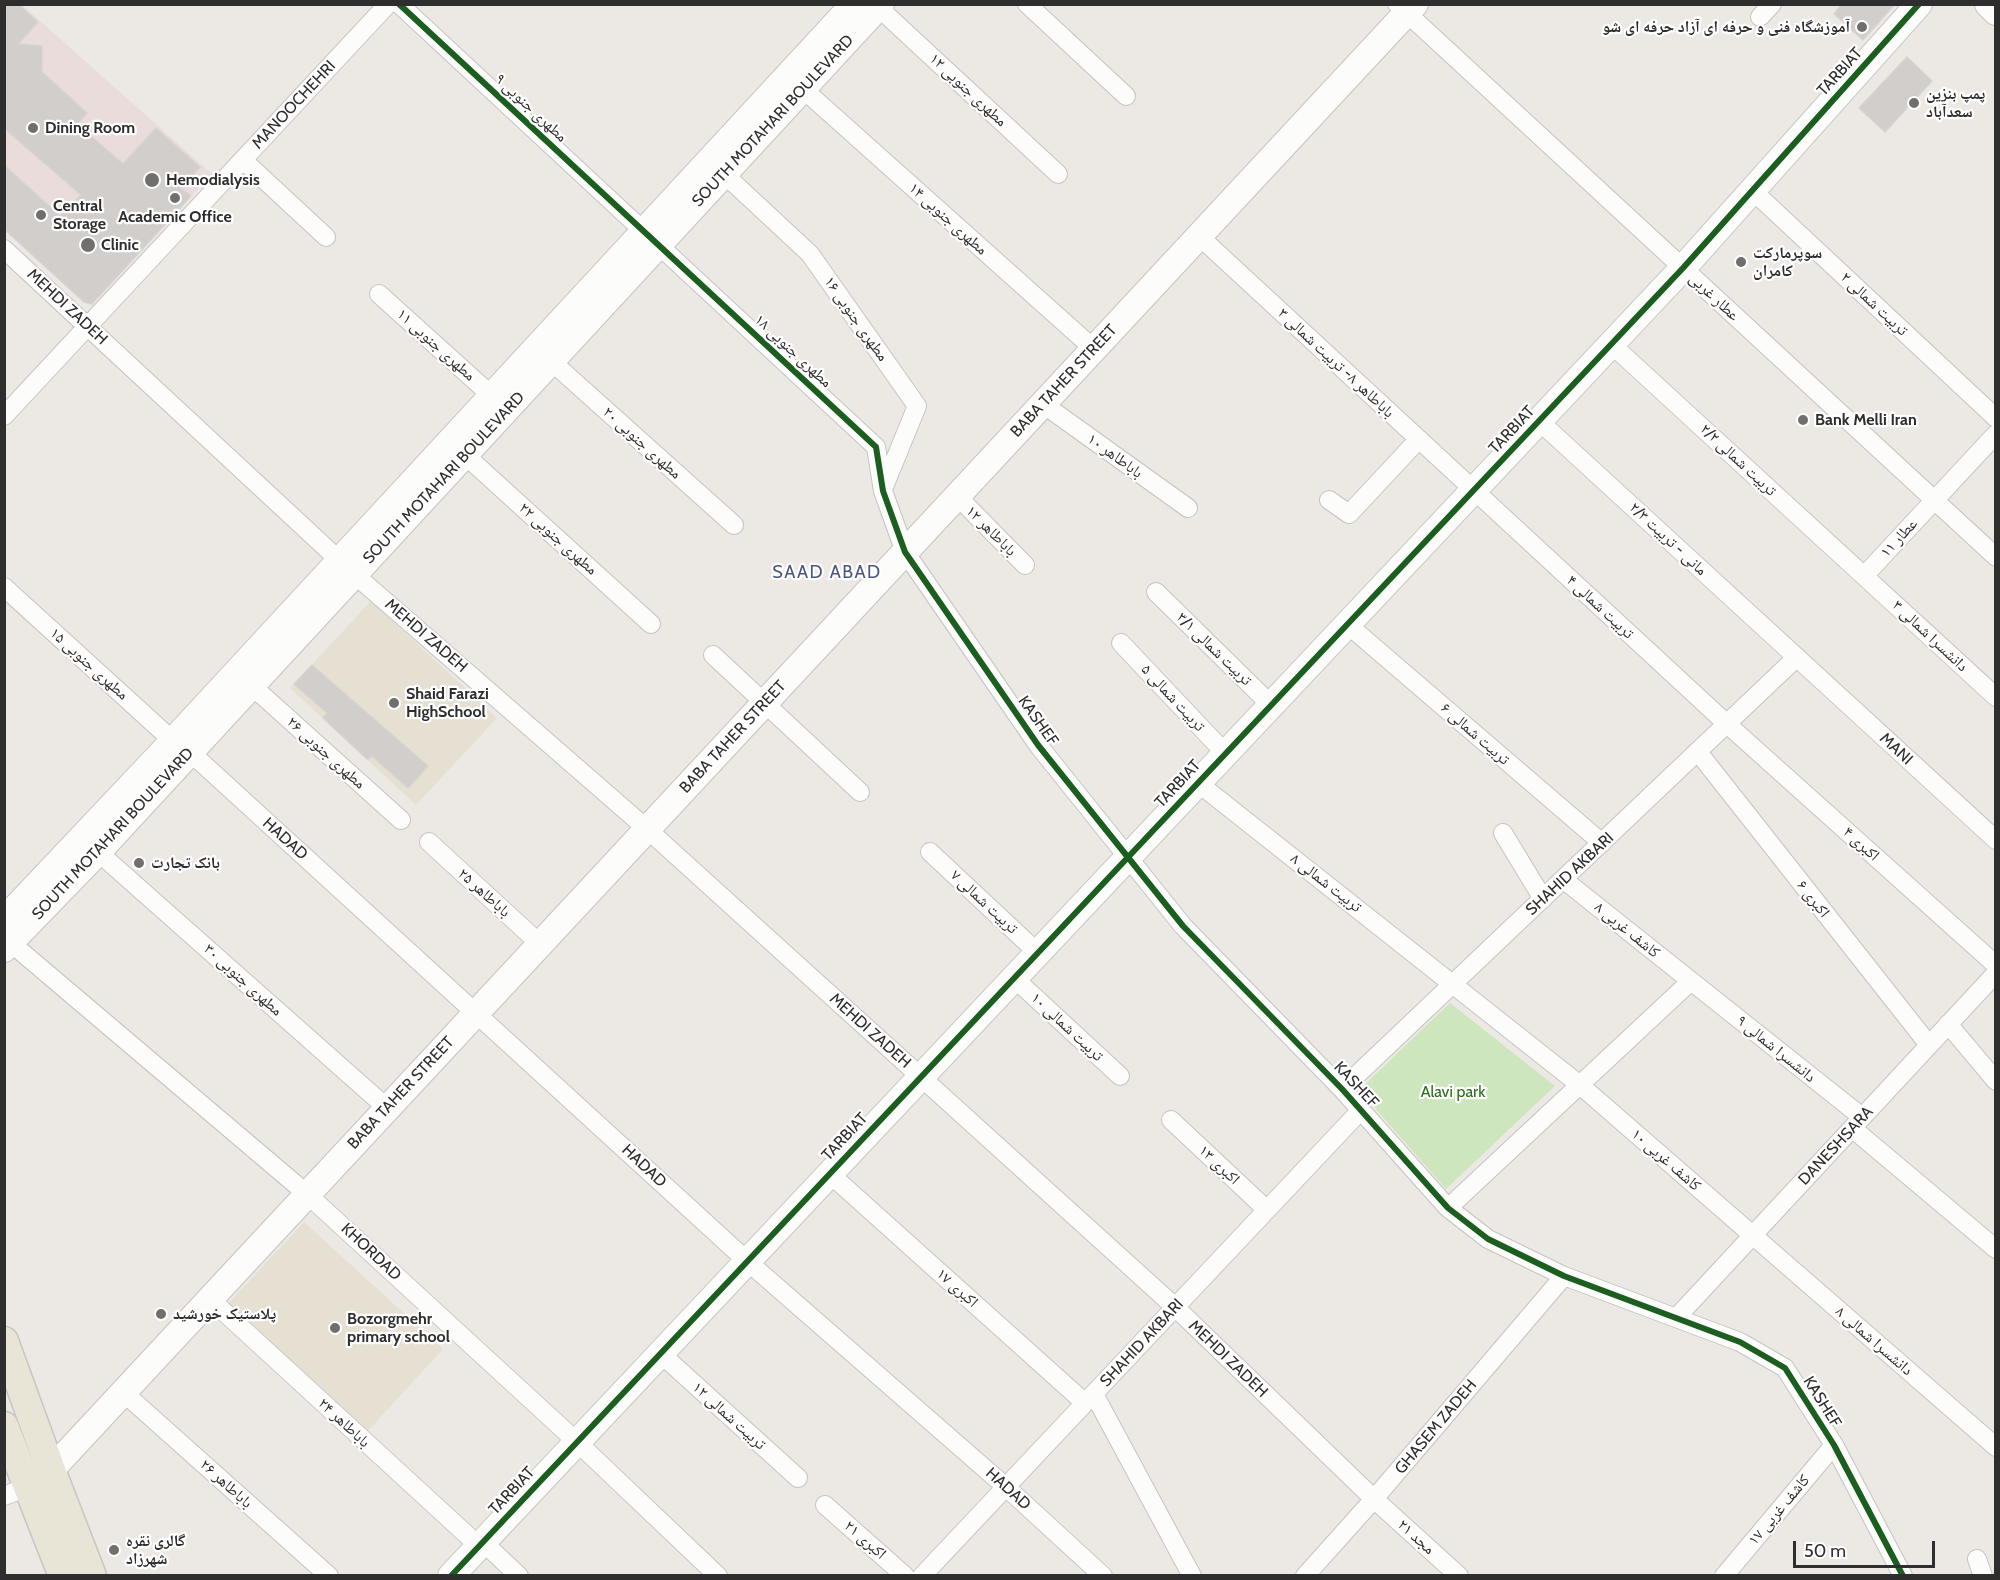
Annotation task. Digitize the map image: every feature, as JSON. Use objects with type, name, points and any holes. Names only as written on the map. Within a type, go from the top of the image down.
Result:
[{"type":"main road","points":[[4,1341],[92,1575]]},
{"type":"main road","points":[[4,1426],[16,1491],[63,1575]]},
{"type":"street","name":"MANOOCHEHRI","points":[[4,416],[388,4]]},
{"type":"street","name":"مطهری جنوبی ۹","points":[[399,4],[651,238]]},
{"type":"street","points":[[1027,4],[1126,96]]},
{"type":"street","name":"TARBIAT","points":[[451,1575],[1683,268],[1919,4]]},
{"type":"street","points":[[1988,4],[1995,12]]},
{"type":"street","name":"SOUTH MOTAHARI BOULEVARD","points":[[7,937],[98,852],[182,747],[252,686],[347,568],[492,396],[651,238],[871,5]]},
{"type":"street","name":"SOUTH MOTAHARI BOULEVARD","points":[[7,937],[347,568],[465,455],[551,361],[651,238],[724,174],[803,89],[871,5]]},
{"type":"street","name":"مطهری جنوبی ۱۲","points":[[871,5],[1058,174]]},
{"type":"street","name":"BABA TAHER STREET","points":[[51,1470],[1199,236],[1406,7]]},
{"type":"street","name":"عطار غربی","points":[[1406,7],[1995,557]]},
{"type":"street","name":"مطهری جنوبی ۱۴","points":[[803,89],[1094,349]]},
{"type":"street","points":[[243,160],[326,237]]},
{"type":"street","name":"مطهری جنوبی ۱۶","points":[[724,174],[810,254],[917,406],[883,490]]},
{"type":"street","name":"تربیت شمالی ۲","points":[[1752,190],[1995,418]]},
{"type":"street","name":"باباطاهر ۸- تربیت شمالی ۳","points":[[1199,236],[1474,490]]},
{"type":"street","name":"مطهری جنوبی ۱۸","points":[[651,238],[876,447],[883,490]]},
{"type":"street","name":"MEHDI ZADEH","points":[[4,249],[347,568],[647,829],[1175,1307],[1374,1499]]},
{"type":"street","name":"مطهری جنوبی ۱۱","points":[[379,294],[492,396]]},
{"type":"street","name":"تربیت شمالی ۲/۲","points":[[1611,344],[1864,576]]},
{"type":"street","name":"مطهری جنوبی ۲۰","points":[[551,361],[734,525]]},
{"type":"street","name":"باباطاهر ۱۰","points":[[1043,404],[1188,508]]},
{"type":"street","name":"مانی - تربیت ۲/۳","points":[[1539,420],[1797,657]]},
{"type":"street","name":"عطار ۱۱","points":[[1864,576],[1995,434]]},
{"type":"street","points":[[1329,500],[1349,514],[1419,439]]},
{"type":"street","name":"مطهری جنوبی ۲۲","points":[[465,455],[651,624]]},
{"type":"street","name":"KASHEF","points":[[883,490],[905,552],[1038,745],[1183,926],[1342,1089],[1448,1208],[1488,1239],[1564,1276],[1740,1342],[1785,1368],[1834,1445],[1903,1575]]},
{"type":"street","name":"تربیت شمالی ۴","points":[[1474,490],[1727,724]]},
{"type":"street","name":"باباطاهر ۱۲","points":[[957,496],[1025,565]]},
{"type":"street","name":"دانشسرا شمالی ۳","points":[[1864,576],[1995,697]]},
{"type":"street","name":"مطهری جنوبی ۱۵","points":[[4,587],[182,747]]},
{"type":"street","name":"تربیت شمالی ۳/۱","points":[[1156,592],[1271,705]]},
{"type":"street","name":"تربیت شمالی ۶","points":[[1347,624],[1602,843]]},
{"type":"street","name":"تربیت شمالی ۵","points":[[1121,643],[1225,753]]},
{"type":"street","points":[[713,655],[860,792]]},
{"type":"street","name":"SHAHID AKBARI","points":[[1342,1089],[1797,657]]},
{"type":"street","name":"MANI","points":[[1797,657],[1995,840]]},
{"type":"street","name":"مطهری جنوبی ۲۶","points":[[252,686],[401,820]]},
{"type":"street","name":"اکبری ۴","points":[[1727,724],[1995,964]]},
{"type":"street","name":"HADAD","points":[[182,747],[476,1012],[747,1261],[1006,1487],[1103,1575]]},
{"type":"street","name":"اکبری ۶","points":[[1698,752],[1929,1045]]},
{"type":"street","name":"تربیت شمالی ۸","points":[[1198,783],[1453,984]]},
{"type":"street","points":[[1503,833],[1543,899]]},
{"type":"street","name":"باباطاهر ۲۵","points":[[429,842],[540,944]]},
{"type":"street","name":"مطهری جنوبی ۳۰","points":[[98,852],[387,1108]]},
{"type":"street","name":"تربیت شمالی ۷","points":[[930,852],[1038,952]]},
{"type":"street","name":"کاشف غربی ۸","points":[[1564,880],[1691,981]]},
{"type":"street","name":"KHORDAD","points":[[7,937],[307,1194],[718,1575]]},
{"type":"street","name":"DANESHSARA","points":[[1676,1318],[1995,973]]},
{"type":"street","name":"تربیت شمالی ۱۰","points":[[1014,978],[1120,1076]]},
{"type":"street","points":[[1448,1208],[1691,981]]},
{"type":"street","name":"دانشسرا شمالی ۹","points":[[1691,981],[1857,1123],[1995,1249]]},
{"type":"street","points":[[1453,984],[1580,1085]]},
{"type":"street","points":[[1948,1024],[1995,1081]]},
{"type":"street","name":"کاشف غربی ۱۰","points":[[1580,1085],[1753,1235]]},
{"type":"street","name":"SHAHID AKBARI","points":[[922,1575],[1361,1110]]},
{"type":"street","name":"اکبری ۱۳","points":[[1171,1120],[1267,1209]]},
{"type":"street","name":"اکبری ۱۷","points":[[830,1174],[1089,1398],[1192,1575]]},
{"type":"street","name":"دانشسرا شمالی ۸","points":[[1753,1235],[1995,1447]]},
{"type":"street","name":"GHASEM ZADEH","points":[[1305,1575],[1374,1499],[1564,1276]]},
{"type":"street","name":"باباطاهر ۲۴","points":[[210,1299],[481,1544],[519,1575]]},
{"type":"street","name":"تربیت شمالی ۱۲","points":[[660,1353],[798,1478]]},
{"type":"street","name":"باباطاهر ۲۶","points":[[123,1392],[329,1575]]},
{"type":"street","name":"کاشف غربی ۱۷","points":[[1724,1575],[1834,1445]]},
{"type":"street","name":"مجد ۲۱","points":[[1374,1499],[1459,1575]]},
{"type":"street","name":"اکبری ۲۱","points":[[825,1505],[905,1575]]},
{"type":"shaded area","points":[[4,5],[22,5],[212,174],[92,304],[5,229]]},
{"type":"shaded area","name":"Shaid Farazi HighSchool","points":[[371,601],[497,718],[416,805],[290,688]]},
{"type":"shaded area","name":"Bozorgmehr primary school","points":[[304,1222],[443,1349],[365,1434],[226,1306]]},
{"type":"green space","name":"Alavi park","points":[[1450,1003],[1555,1086],[1446,1189],[1359,1090]]},
{"type":"building","points":[[4,4],[18,4],[38,22],[18,44],[42,46],[42,72],[87,113],[77,124],[123,164],[156,128],[200,167],[181,188],[191,196],[92,304],[84,302],[4,229],[4,165],[60,216],[81,195],[4,128]]},
{"type":"building","name":"آموزشگاه فنی و حرفه ای آزاد حرفه ای شو","points":[[1842,4],[1895,4],[1863,40],[1834,14]]},
{"type":"building","points":[[1907,57],[1932,81],[1885,132],[1859,108]]},
{"type":"building","points":[[312,665],[428,766],[408,788],[372,756],[368,760],[323,718],[327,713],[294,684]]},
{"type":"cycle path","points":[[399,4],[876,447],[883,491],[905,552],[1038,745],[1183,926],[1342,1089],[1448,1208],[1488,1239],[1564,1276],[1740,1342],[1785,1368],[1834,1445],[1903,1576]]},
{"type":"cycle path","points":[[451,1576],[1683,268],[1919,4]]},
{"type":"place","name":"آموزشگاه فنی و حرفه ای آزاد حرفه ای شو","points":[[1862,27]]},
{"type":"place","name":"پمپ بنزین سعدآباد","points":[[1914,103]]},
{"type":"place","name":"Dining Room","points":[[33,128]]},
{"type":"place","name":"Hemodialysis","points":[[152,180]]},
{"type":"place","name":"Academic Office","points":[[175,198]]},
{"type":"place","name":"Central Storage","points":[[41,215]]},
{"type":"place","name":"Clinic","points":[[88,245]]},
{"type":"place","name":"سوپرمارکت کامران","points":[[1741,262]]},
{"type":"place","name":"Bank Melli Iran","points":[[1803,420]]},
{"type":"place","name":"Shaid Farazi HighSchool","points":[[394,703]]},
{"type":"place","name":"بانک تجارت","points":[[139,863]]},
{"type":"place","name":"پلاستیک خورشید","points":[[161,1314]]},
{"type":"place","name":"Bozorgmehr primary school","points":[[335,1328]]},
{"type":"place","name":"گالری نقره شهرزاد","points":[[114,1550]]},
{"type":"district","name":"SAAD ABAD","points":[[827,573]]}]
